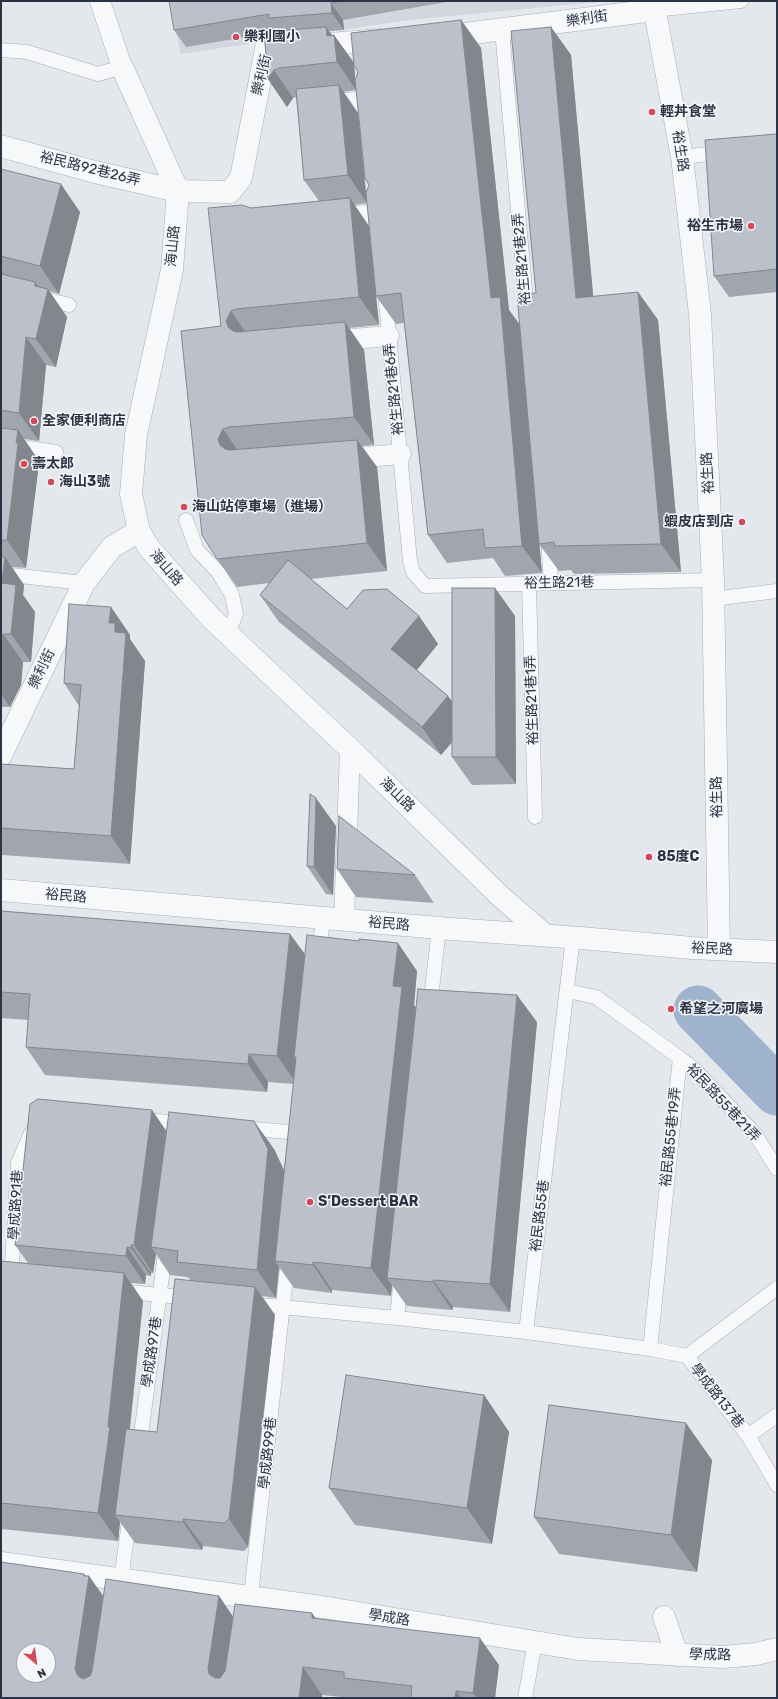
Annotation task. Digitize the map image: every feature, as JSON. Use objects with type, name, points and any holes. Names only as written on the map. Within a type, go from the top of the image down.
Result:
[{"type":"street","points":[[100,1],[122,67]]},
{"type":"street","name":"樂利街","points":[[420,39],[502,30],[654,5]]},
{"type":"street","name":"裕生路","points":[[654,5],[682,157],[700,314],[713,589],[719,949]]},
{"type":"street","name":"樂利街","points":[[178,191],[230,192],[241,178],[266,49],[361,48],[398,41]]},
{"type":"street","name":"海山路","points":[[122,67],[178,191],[172,270],[136,435],[131,494],[139,531],[149,548],[212,618],[350,749],[500,896],[545,935]]},
{"type":"street","points":[[308,107],[366,101]]},
{"type":"street","name":"裕民路92巷26弄","points":[[1,146],[95,172],[178,191]]},
{"type":"street","points":[[316,220],[377,214]]},
{"type":"street","name":"裕生路21巷6弄","points":[[311,343],[389,336]]},
{"type":"street","name":"裕生路21巷6弄","points":[[321,460],[401,454]]},
{"type":"street","name":"樂利街","points":[[1,755],[84,583],[112,547],[139,531]]},
{"type":"street","points":[[333,919],[350,749]]},
{"type":"street","name":"裕民路","points":[[1,890],[439,928],[777,952]]},
{"type":"street","name":"學成路","points":[[1,1563],[322,1607],[578,1649],[723,1657],[756,1654],[777,1649]]},
{"type":"street","points":[[664,1618],[677,1655]]},
{"type":"lane","points":[[654,5],[741,1]]},
{"type":"lane","name":"裕生路21巷2弄","points":[[502,30],[528,329]]},
{"type":"lane","points":[[1,50],[27,52],[98,74],[122,67]]},
{"type":"lane","points":[[682,157],[740,150]]},
{"type":"lane","points":[[383,276],[389,336]]},
{"type":"lane","points":[[1,288],[69,305]]},
{"type":"lane","name":"裕生路21巷6弄","points":[[389,336],[410,561],[413,572]]},
{"type":"lane","points":[[1,444],[56,452]]},
{"type":"lane","points":[[186,520],[197,550],[218,572],[232,595],[236,614],[228,633]]},
{"type":"lane","points":[[546,528],[552,583]]},
{"type":"lane","name":"裕生路21巷","points":[[413,572],[425,586],[552,583],[777,591]]},
{"type":"lane","points":[[1,574],[84,583]]},
{"type":"lane","name":"裕生路21巷1弄","points":[[529,584],[535,817]]},
{"type":"lane","points":[[318,966],[333,919]]},
{"type":"lane","points":[[429,1021],[439,928]]},
{"type":"lane","name":"裕民路55巷","points":[[526,1332],[573,938]]},
{"type":"lane","points":[[567,992],[596,997],[680,1058]]},
{"type":"lane","name":"裕民路55巷21弄","points":[[680,1058],[694,1069],[755,1134],[777,1169]]},
{"type":"lane","name":"裕民路55巷19弄","points":[[650,1349],[680,1058]]},
{"type":"lane","points":[[298,1149],[301,1117]]},
{"type":"lane","points":[[127,1118],[198,1124]]},
{"type":"lane","name":"學成路91巷","points":[[9,1296],[6,1279],[18,1163],[31,1134],[51,1121]]},
{"type":"lane","points":[[180,1139],[182,1123]]},
{"type":"lane","points":[[229,1127],[300,1133]]},
{"type":"lane","name":"學成路97巷","points":[[137,1461],[168,1233]]},
{"type":"lane","name":"學成路99巷","points":[[248,1621],[290,1244]]},
{"type":"lane","points":[[397,1318],[403,1263]]},
{"type":"lane","points":[[6,1279],[27,1281]]},
{"type":"lane","points":[[237,1303],[526,1332],[650,1349],[687,1356],[777,1288]]},
{"type":"lane","points":[[105,1289],[206,1300]]},
{"type":"lane","name":"學成路137巷","points":[[687,1356],[748,1436],[777,1486]]},
{"type":"lane","name":"學成路137巷","points":[[748,1436],[777,1415]]},
{"type":"lane","points":[[118,1604],[132,1501]]},
{"type":"lane","points":[[525,1698],[535,1642]]},
{"type":"shaded area","name":"樂利國小","points":[[169,1],[608,1],[409,20],[181,54]]},
{"type":"building","points":[[169,1],[342,1],[331,3],[332,13],[269,18],[269,14],[174,30]]},
{"type":"building","points":[[461,20],[491,298],[500,297],[522,546],[485,548],[483,529],[428,535],[401,293],[376,296],[366,193],[369,185],[365,178],[355,80],[358,72],[354,65],[351,33]]},
{"type":"building","points":[[326,27],[327,36],[334,35],[337,62],[279,68],[274,70],[268,79],[264,32]]},
{"type":"building","points":[[551,27],[576,298],[638,292],[661,544],[555,546],[554,542],[539,544],[517,295],[536,293],[511,31]]},
{"type":"building","points":[[339,85],[348,175],[304,180],[296,89]]},
{"type":"building","name":"裕生市場","points":[[777,134],[777,269],[714,276],[705,140]]},
{"type":"building","points":[[1,169],[61,184],[40,266],[1,256]]},
{"type":"building","points":[[350,198],[359,297],[236,309],[231,311],[226,321],[228,327],[233,331],[238,332],[345,322],[354,417],[229,427],[223,429],[218,439],[220,445],[225,449],[230,450],[357,440],[367,543],[217,559],[202,535],[181,331],[221,326],[208,208],[242,205],[251,208]]},
{"type":"building","points":[[1,274],[35,282],[35,286],[48,289],[36,339],[26,337],[19,413],[1,410]]},
{"type":"building","points":[[1,428],[18,430],[16,443],[18,443],[7,540],[1,540]]},
{"type":"building","points":[[1,557],[5,557],[2,583],[16,585],[11,634],[3,634],[1,658]]},
{"type":"building","points":[[288,560],[347,609],[363,590],[387,589],[419,616],[391,649],[448,696],[422,727],[260,595]]},
{"type":"building","points":[[452,588],[495,588],[496,757],[452,757]]},
{"type":"building","points":[[69,604],[111,607],[109,623],[115,623],[115,632],[126,633],[111,836],[1,828],[1,764],[74,769],[81,685],[64,683]]},
{"type":"building","points":[[310,794],[316,798],[314,867],[307,866]]},
{"type":"building","points":[[339,816],[415,875],[337,869]]},
{"type":"building","points":[[1,911],[290,934],[277,1056],[249,1054],[248,1064],[26,1047],[30,994],[1,992]]},
{"type":"building","points":[[307,935],[359,941],[359,939],[398,943],[393,986],[402,987],[371,1268],[313,1262],[313,1265],[275,1261]]},
{"type":"building","points":[[418,989],[517,995],[490,1284],[433,1280],[433,1282],[387,1278]]},
{"type":"building","points":[[38,1099],[152,1110],[134,1245],[131,1245],[131,1248],[127,1247],[126,1256],[15,1245],[30,1104]]},
{"type":"building","points":[[169,1112],[254,1121],[268,1149],[257,1270],[177,1262],[178,1251],[151,1247]]},
{"type":"building","points":[[1,1261],[124,1273],[108,1427],[110,1427],[98,1513],[1,1503]]},
{"type":"building","points":[[175,1279],[255,1287],[229,1519],[224,1523],[183,1519],[183,1522],[115,1515],[126,1429],[157,1432]]},
{"type":"building","points":[[346,1375],[484,1395],[467,1508],[329,1488]]},
{"type":"building","points":[[549,1405],[686,1423],[671,1535],[534,1517]]},
{"type":"building","points":[[1,1562],[89,1576],[75,1669],[78,1676],[83,1679],[90,1676],[92,1671],[106,1579],[219,1596],[208,1669],[209,1674],[215,1678],[220,1678],[225,1671],[235,1604],[312,1613],[312,1618],[480,1638],[473,1693],[456,1691],[455,1698],[411,1698],[412,1686],[344,1678],[344,1672],[303,1667],[299,1698],[1,1698]]},
{"type":"waterway","points":[[698,1010],[777,1091]]},
{"type":"place","name":"樂利國小","points":[[236,37]]},
{"type":"place","name":"輕丼食堂","points":[[652,112]]},
{"type":"place","name":"裕生市場","points":[[751,226]]},
{"type":"place","name":"全家便利商店","points":[[34,421]]},
{"type":"place","name":"壽太郎","points":[[24,464]]},
{"type":"place","name":"海山3號","points":[[51,482]]},
{"type":"place","name":"海山站停車場（進場）","points":[[184,507]]},
{"type":"place","name":"蝦皮店到店","points":[[742,522]]},
{"type":"place","name":"85度C","points":[[649,857]]},
{"type":"place","name":"希望之河廣場","points":[[671,1009]]},
{"type":"place","name":"S’Dessert BAR","points":[[310,1202]]}]
